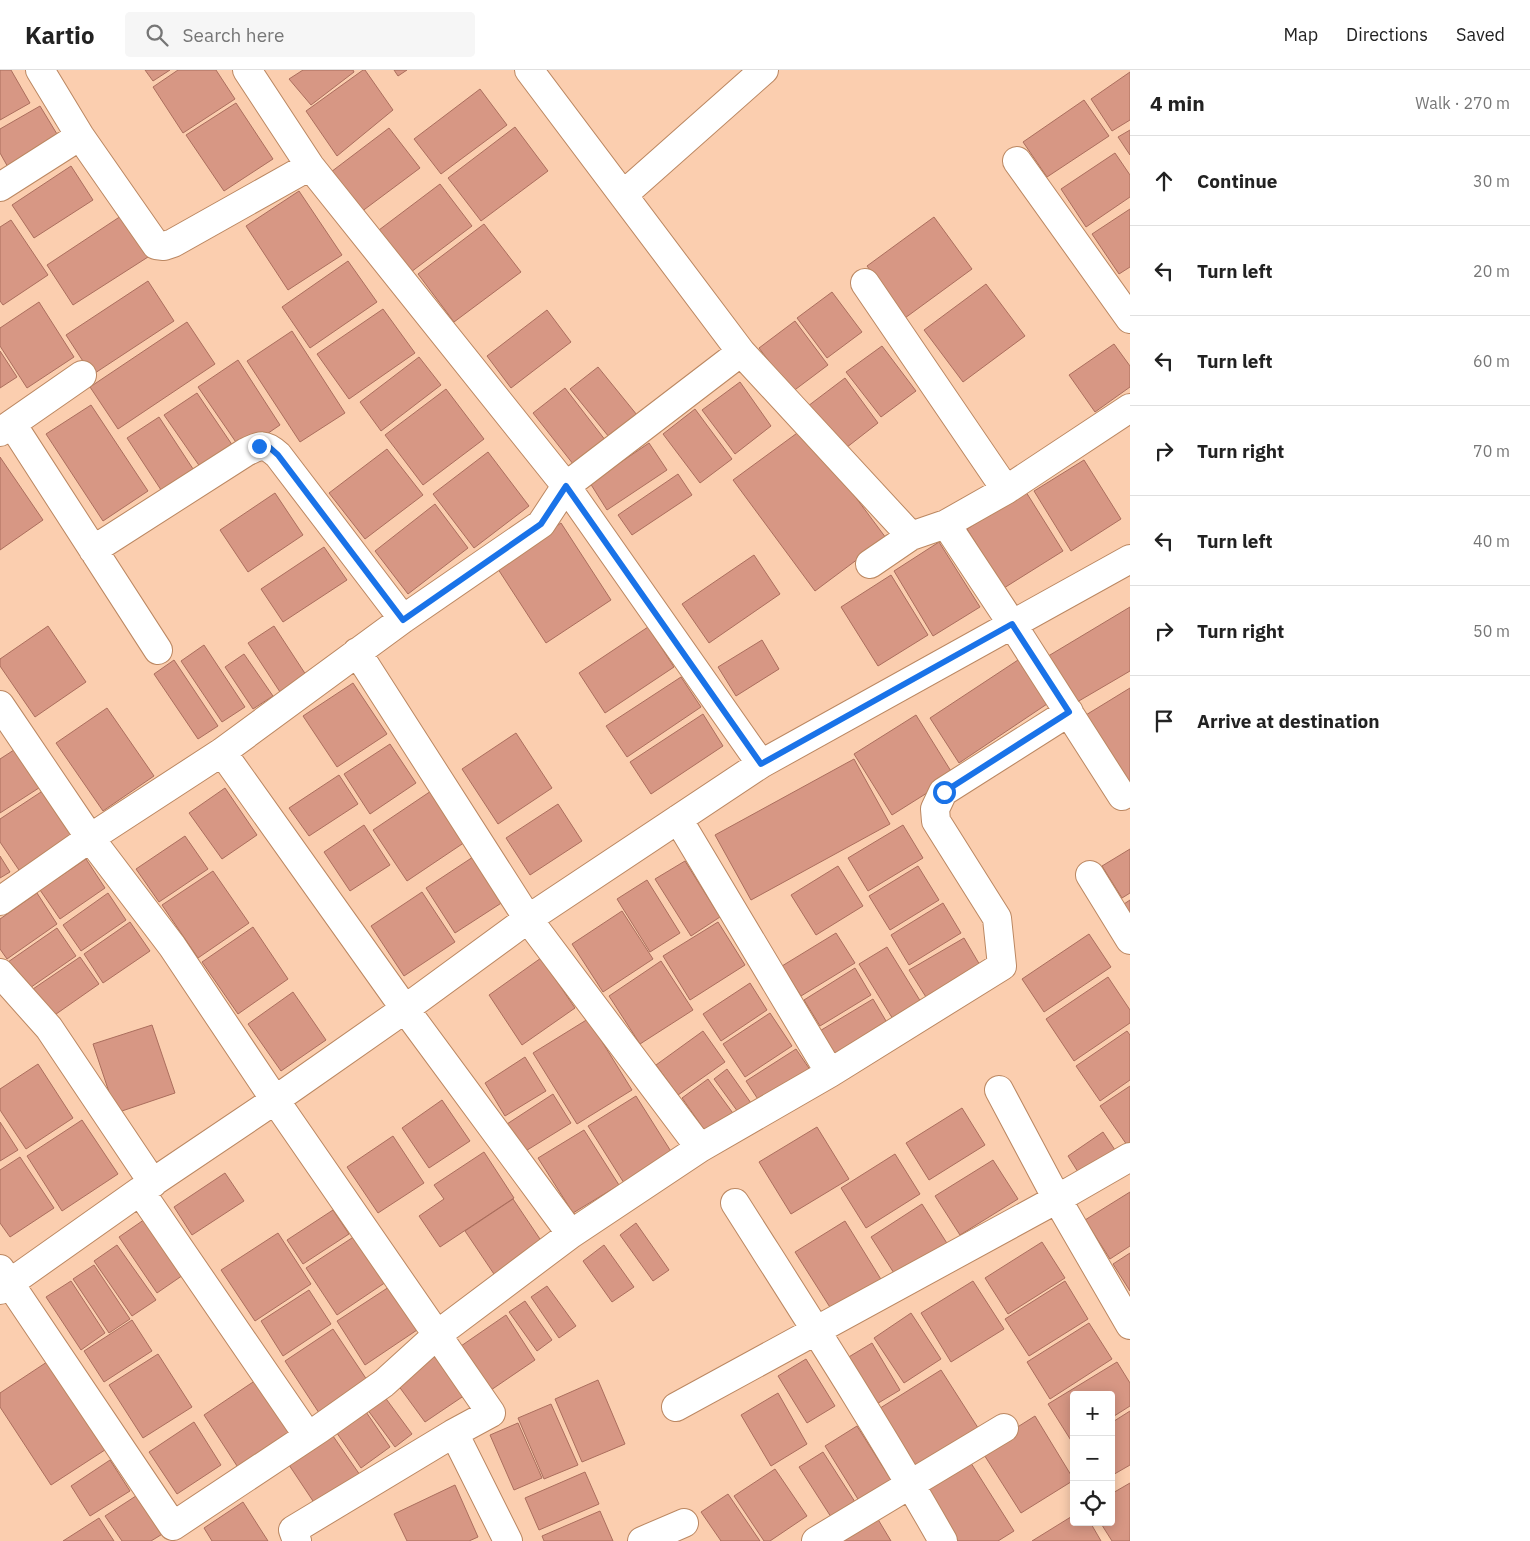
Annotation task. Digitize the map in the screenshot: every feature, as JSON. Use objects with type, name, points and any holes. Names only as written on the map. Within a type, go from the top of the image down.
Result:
[{"type":"street","points":[[40,70],[80,136],[156,245],[164,246],[173,243],[310,166]]},
{"type":"street","points":[[247,70],[310,166],[566,486],[761,764]]},
{"type":"street","points":[[529,70],[740,352],[911,536]]},
{"type":"street","points":[[623,195],[764,70]]},
{"type":"street","points":[[0,187],[80,136]]},
{"type":"street","points":[[1017,161],[1130,319]]},
{"type":"street","points":[[865,283],[1006,490]]},
{"type":"street","points":[[0,901],[90,838],[222,752],[357,652],[541,524],[566,486],[740,352]]},
{"type":"street","points":[[82,375],[6,428],[93,550],[158,650]]},
{"type":"street","points":[[870,564],[911,536],[946,524],[1006,490],[1130,408]]},
{"type":"street","points":[[93,550],[246,452],[259,446],[269,447],[278,455],[403,620]]},
{"type":"street","points":[[946,524],[1122,796]]},
{"type":"street","points":[[1069,712],[944,792],[935,809],[936,821],[997,918],[1002,966],[830,1074],[700,1148],[572,1234],[438,1334],[384,1382],[308,1436],[173,1526],[3,1281],[275,1100],[405,1009],[528,919],[761,764],[1130,559]]},
{"type":"street","points":[[357,652],[528,919],[700,1148]]},
{"type":"street","points":[[0,705],[90,838],[172,946],[275,1100],[491,1413],[454,1433],[293,1530],[297,1541]]},
{"type":"street","points":[[222,752],[405,1009],[572,1234]]},
{"type":"street","points":[[678,819],[830,1074]]},
{"type":"street","points":[[1090,875],[1130,940]]},
{"type":"street","points":[[0,973],[49,1028],[146,1187],[308,1436]]},
{"type":"street","points":[[999,1090],[1130,1326]]},
{"type":"street","points":[[676,1407],[1058,1199],[1130,1157]]},
{"type":"street","points":[[735,1203],[911,1484],[943,1541]]},
{"type":"street","points":[[816,1541],[1004,1428]]},
{"type":"street","points":[[454,1433],[508,1541]]},
{"type":"street","points":[[642,1541],[684,1523]]},
{"type":"building","points":[[0,70],[11,70],[30,103],[0,120]]},
{"type":"building","points":[[145,70],[170,70],[153,81]]},
{"type":"building","points":[[178,70],[216,70],[235,99],[183,133],[153,87]]},
{"type":"building","points":[[303,70],[353,70],[354,72],[311,105],[289,79]]},
{"type":"building","points":[[365,70],[393,110],[337,156],[306,111]]},
{"type":"building","points":[[394,70],[407,70],[398,76]]},
{"type":"building","points":[[1130,72],[1130,120],[1112,131],[1091,99]]},
{"type":"building","points":[[480,89],[507,125],[441,174],[414,139]]},
{"type":"building","points":[[1084,100],[1109,136],[1047,177],[1023,142]]},
{"type":"building","points":[[236,103],[273,159],[224,191],[186,135]]},
{"type":"building","points":[[40,106],[60,139],[9,169],[0,153],[0,129]]},
{"type":"building","points":[[515,127],[548,171],[481,221],[448,178]]},
{"type":"building","points":[[389,128],[420,168],[357,215],[327,175]]},
{"type":"building","points":[[1130,130],[1130,155],[1118,137]]},
{"type":"building","points":[[1115,153],[1130,175],[1130,197],[1086,227],[1061,189]]},
{"type":"building","points":[[71,166],[93,200],[34,238],[12,205]]},
{"type":"building","points":[[440,184],[472,226],[411,272],[379,230]]},
{"type":"building","points":[[299,191],[342,255],[288,290],[246,226]]},
{"type":"building","points":[[1130,209],[1130,267],[1119,274],[1092,234]]},
{"type":"building","points":[[121,216],[148,257],[73,305],[47,265]]},
{"type":"building","points":[[934,217],[972,269],[905,318],[867,266]]},
{"type":"building","points":[[11,220],[48,275],[3,305],[0,301],[0,227]]},
{"type":"building","points":[[484,224],[521,272],[454,322],[418,274]]},
{"type":"building","points":[[348,261],[377,302],[310,348],[282,307]]},
{"type":"building","points":[[148,281],[174,321],[92,375],[66,335]]},
{"type":"building","points":[[986,284],[1025,336],[963,382],[924,330]]},
{"type":"building","points":[[832,292],[862,332],[827,358],[797,318]]},
{"type":"building","points":[[39,302],[74,357],[27,388],[0,346],[0,328]]},
{"type":"building","points":[[383,309],[415,353],[349,399],[317,354]]},
{"type":"building","points":[[547,310],[571,342],[511,388],[487,356]]},
{"type":"building","points":[[795,321],[828,365],[792,392],[759,348]]},
{"type":"building","points":[[187,322],[215,364],[118,429],[90,387]]},
{"type":"building","points":[[292,331],[345,413],[300,442],[247,361]]},
{"type":"building","points":[[1114,344],[1130,366],[1130,387],[1095,412],[1069,375]]},
{"type":"building","points":[[882,346],[916,391],[881,417],[846,372]]},
{"type":"building","points":[[0,351],[17,377],[0,388]]},
{"type":"building","points":[[419,357],[441,385],[381,431],[360,402]]},
{"type":"building","points":[[238,360],[280,425],[242,451],[198,387]]},
{"type":"building","points":[[598,367],[637,415],[609,437],[570,389]]},
{"type":"building","points":[[845,378],[878,423],[842,451],[808,406]]},
{"type":"building","points":[[740,382],[771,426],[735,454],[702,410]]},
{"type":"building","points":[[565,388],[609,445],[577,469],[533,413]]},
{"type":"building","points":[[446,389],[484,439],[423,485],[385,435]]},
{"type":"building","points":[[197,393],[237,452],[205,474],[164,415]]},
{"type":"building","points":[[91,405],[148,491],[103,521],[46,434]]},
{"type":"building","points":[[695,409],[732,459],[700,483],[663,434]]},
{"type":"building","points":[[159,417],[197,475],[165,496],[127,438]]},
{"type":"building","points":[[804,428],[886,538],[815,591],[733,480]]},
{"type":"building","points":[[649,443],[667,470],[607,510],[590,483]]},
{"type":"building","points":[[387,449],[423,495],[365,539],[329,493]]},
{"type":"building","points":[[488,452],[529,506],[474,548],[433,494]]},
{"type":"building","points":[[0,457],[43,520],[0,550]]},
{"type":"building","points":[[1084,460],[1121,519],[1071,551],[1034,491]]},
{"type":"building","points":[[678,474],[692,495],[632,535],[618,515]]},
{"type":"building","points":[[1026,492],[1063,551],[1004,588],[967,529]]},
{"type":"building","points":[[275,493],[303,535],[248,572],[220,530]]},
{"type":"building","points":[[435,504],[468,548],[408,594],[375,551]]},
{"type":"building","points":[[561,523],[611,600],[546,643],[496,566]]},
{"type":"building","points":[[939,542],[980,607],[933,636],[894,571]]},
{"type":"building","points":[[324,547],[347,580],[283,622],[261,589]]},
{"type":"building","points":[[754,555],[780,594],[709,643],[682,604]]},
{"type":"building","points":[[891,575],[928,635],[878,666],[841,607]]},
{"type":"building","points":[[1130,607],[1130,671],[1072,705],[1045,658]]},
{"type":"building","points":[[48,626],[86,682],[35,717],[0,666],[0,659]]},
{"type":"building","points":[[274,626],[308,678],[282,695],[248,643]]},
{"type":"building","points":[[648,627],[674,667],[605,713],[579,673]]},
{"type":"building","points":[[762,640],[779,669],[736,696],[718,667]]},
{"type":"building","points":[[204,645],[245,707],[222,722],[181,661]]},
{"type":"building","points":[[244,654],[273,696],[253,709],[225,667]]},
{"type":"building","points":[[174,660],[218,726],[198,739],[154,674]]},
{"type":"building","points":[[1018,660],[1047,704],[959,763],[930,718]]},
{"type":"building","points":[[681,677],[701,707],[627,757],[606,726]]},
{"type":"building","points":[[353,683],[387,734],[337,767],[303,716]]},
{"type":"building","points":[[1130,688],[1130,801],[1081,718]]},
{"type":"building","points":[[107,708],[154,776],[103,811],[56,743]]},
{"type":"building","points":[[703,714],[723,746],[651,794],[630,762]]},
{"type":"building","points":[[916,715],[954,776],[892,815],[854,754]]},
{"type":"building","points":[[516,733],[552,788],[498,824],[462,769]]},
{"type":"building","points":[[390,744],[416,783],[370,814],[344,774]]},
{"type":"building","points":[[17,748],[42,786],[0,813],[0,759]]},
{"type":"building","points":[[854,759],[890,824],[751,900],[715,835]]},
{"type":"building","points":[[339,775],[358,804],[309,836],[289,808]]},
{"type":"building","points":[[440,785],[474,836],[407,881],[373,830]]},
{"type":"building","points":[[225,788],[257,835],[222,859],[189,813]]},
{"type":"building","points":[[44,790],[77,840],[23,876],[0,842],[0,819]]},
{"type":"building","points":[[558,804],[582,841],[530,875],[506,838]]},
{"type":"building","points":[[364,825],[390,865],[350,891],[324,852]]},
{"type":"building","points":[[903,825],[923,858],[868,891],[848,858]]},
{"type":"building","points":[[185,836],[208,869],[159,902],[136,869]]},
{"type":"building","points":[[1130,849],[1130,893],[1122,898],[1102,866]]},
{"type":"building","points":[[476,855],[506,900],[455,933],[426,888]]},
{"type":"building","points":[[0,856],[10,872],[0,878]]},
{"type":"building","points":[[86,859],[105,888],[60,919],[40,890]]},
{"type":"building","points":[[685,861],[720,917],[691,936],[655,879]]},
{"type":"building","points":[[838,866],[863,906],[816,935],[791,895]]},
{"type":"building","points":[[918,866],[939,900],[890,930],[869,896]]},
{"type":"building","points":[[213,871],[249,923],[198,958],[162,905]]},
{"type":"building","points":[[647,880],[680,933],[650,952],[617,899]]},
{"type":"building","points":[[422,892],[455,942],[404,976],[371,926]]},
{"type":"building","points":[[37,893],[57,924],[7,959],[0,949],[0,919]]},
{"type":"building","points":[[108,893],[126,920],[81,951],[63,925]]},
{"type":"building","points":[[1130,900],[1130,914],[1124,904]]},
{"type":"building","points":[[943,903],[961,933],[909,965],[891,935]]},
{"type":"building","points":[[622,911],[653,959],[603,992],[572,944]]},
{"type":"building","points":[[130,922],[150,951],[103,983],[84,954]]},
{"type":"building","points":[[718,922],[745,965],[690,1000],[663,956]]},
{"type":"building","points":[[253,927],[288,979],[238,1014],[202,962]]},
{"type":"building","points":[[57,928],[76,956],[27,990],[8,962]]},
{"type":"building","points":[[836,933],[855,963],[801,996],[782,966]]},
{"type":"building","points":[[1089,934],[1111,967],[1044,1012],[1022,979]]},
{"type":"building","points":[[964,938],[984,972],[931,1005],[909,970]]},
{"type":"building","points":[[887,947],[924,1007],[896,1024],[859,964]]},
{"type":"building","points":[[80,957],[99,984],[49,1019],[30,991]]},
{"type":"building","points":[[541,958],[575,1008],[522,1045],[489,995]]},
{"type":"building","points":[[661,961],[693,1010],[640,1044],[609,996]]},
{"type":"building","points":[[855,968],[871,995],[820,1026],[804,1000]]},
{"type":"building","points":[[1108,977],[1130,1010],[1130,1023],[1074,1061],[1046,1019]]},
{"type":"building","points":[[750,983],[767,1010],[721,1041],[703,1014]]},
{"type":"building","points":[[293,992],[326,1040],[281,1071],[248,1024]]},
{"type":"building","points":[[873,999],[889,1026],[834,1059],[818,1032]]},
{"type":"building","points":[[770,1013],[792,1046],[745,1077],[723,1044]]},
{"type":"building","points":[[588,1019],[632,1090],[577,1124],[533,1053]]},
{"type":"building","points":[[152,1025],[175,1093],[116,1113],[93,1044]]},
{"type":"building","points":[[703,1031],[725,1062],[678,1095],[656,1065]]},
{"type":"building","points":[[1127,1031],[1130,1035],[1130,1080],[1100,1101],[1076,1066]]},
{"type":"building","points":[[796,1049],[815,1077],[765,1110],[746,1081]]},
{"type":"building","points":[[525,1057],[546,1091],[505,1116],[485,1083]]},
{"type":"building","points":[[38,1064],[73,1118],[26,1149],[0,1110],[0,1089]]},
{"type":"building","points":[[727,1069],[751,1103],[738,1112],[714,1079]]},
{"type":"building","points":[[708,1079],[735,1116],[708,1135],[682,1098]]},
{"type":"building","points":[[1130,1086],[1130,1142],[1127,1145],[1100,1106]]},
{"type":"building","points":[[553,1094],[571,1123],[524,1152],[507,1124]]},
{"type":"building","points":[[636,1096],[672,1153],[624,1183],[588,1126]]},
{"type":"building","points":[[442,1100],[470,1141],[429,1168],[402,1128]]},
{"type":"building","points":[[962,1108],[985,1145],[929,1180],[906,1143]]},
{"type":"building","points":[[82,1120],[118,1174],[62,1211],[27,1156]]},
{"type":"building","points":[[0,1122],[18,1150],[0,1161]]},
{"type":"building","points":[[817,1127],[849,1179],[791,1214],[759,1162]]},
{"type":"building","points":[[584,1130],[619,1185],[573,1213],[538,1158]]},
{"type":"building","points":[[1103,1132],[1119,1156],[1083,1180],[1068,1156]]},
{"type":"building","points":[[393,1136],[424,1183],[378,1213],[347,1167]]},
{"type":"building","points":[[484,1152],[514,1198],[440,1247],[419,1216],[444,1199],[434,1185]]},
{"type":"building","points":[[895,1154],[920,1194],[866,1228],[841,1188]]},
{"type":"building","points":[[20,1157],[54,1208],[10,1237],[0,1223],[0,1170]]},
{"type":"building","points":[[993,1160],[1018,1199],[960,1235],[935,1196]]},
{"type":"building","points":[[225,1173],[244,1201],[192,1235],[174,1207]]},
{"type":"building","points":[[1130,1192],[1130,1246],[1110,1259],[1085,1220]]},
{"type":"building","points":[[513,1199],[544,1245],[496,1277],[465,1231]]},
{"type":"building","points":[[922,1204],[950,1248],[899,1281],[871,1237]]},
{"type":"building","points":[[333,1210],[349,1234],[303,1264],[287,1240]]},
{"type":"building","points":[[148,1217],[186,1273],[157,1293],[119,1237]]},
{"type":"building","points":[[845,1221],[882,1281],[833,1312],[795,1252]]},
{"type":"building","points":[[636,1223],[669,1270],[653,1281],[620,1235]]},
{"type":"building","points":[[278,1233],[311,1284],[255,1321],[221,1270]]},
{"type":"building","points":[[355,1236],[386,1282],[337,1315],[306,1268]]},
{"type":"building","points":[[1042,1242],[1065,1278],[1008,1314],[985,1278]]},
{"type":"building","points":[[117,1245],[156,1300],[132,1316],[94,1261]]},
{"type":"building","points":[[604,1245],[634,1287],[612,1302],[583,1261]]},
{"type":"building","points":[[1130,1253],[1130,1291],[1113,1264]]},
{"type":"building","points":[[94,1265],[130,1319],[109,1333],[73,1279]]},
{"type":"building","points":[[71,1281],[105,1333],[81,1350],[46,1297]]},
{"type":"building","points":[[973,1281],[1004,1329],[951,1362],[921,1313]]},
{"type":"building","points":[[1065,1281],[1088,1319],[1029,1356],[1005,1319]]},
{"type":"building","points":[[547,1286],[576,1326],[559,1338],[531,1297]]},
{"type":"building","points":[[389,1287],[417,1330],[365,1365],[337,1321]]},
{"type":"building","points":[[309,1290],[331,1324],[283,1356],[261,1321]]},
{"type":"building","points":[[525,1301],[552,1340],[537,1351],[509,1312]]},
{"type":"building","points":[[911,1313],[941,1359],[904,1383],[874,1338]]},
{"type":"building","points":[[506,1315],[535,1360],[491,1390],[461,1346]]},
{"type":"building","points":[[132,1320],[152,1351],[104,1382],[84,1351]]},
{"type":"building","points":[[1089,1323],[1112,1359],[1050,1399],[1027,1362]]},
{"type":"building","points":[[333,1329],[371,1386],[323,1419],[285,1361]]},
{"type":"building","points":[[872,1343],[900,1390],[875,1405],[847,1358]]},
{"type":"building","points":[[441,1349],[471,1391],[425,1422],[395,1381]]},
{"type":"building","points":[[158,1354],[192,1407],[143,1438],[109,1385]]},
{"type":"building","points":[[53,1358],[111,1446],[51,1485],[0,1407],[0,1393]]},
{"type":"building","points":[[806,1359],[835,1406],[807,1423],[778,1376]]},
{"type":"building","points":[[1117,1362],[1130,1383],[1130,1406],[1115,1415],[1115,1391],[1070,1391],[1070,1439],[1048,1404]]},
{"type":"building","points":[[941,1370],[982,1434],[918,1474],[877,1410]]},
{"type":"building","points":[[259,1378],[295,1432],[239,1469],[204,1415]]},
{"type":"building","points":[[598,1380],[625,1444],[582,1462],[555,1399]]},
{"type":"building","points":[[778,1393],[807,1444],[771,1466],[741,1415]]},
{"type":"building","points":[[384,1396],[412,1434],[395,1447],[367,1409]]},
{"type":"building","points":[[551,1404],[578,1465],[544,1479],[518,1418]]},
{"type":"building","points":[[362,1406],[390,1447],[361,1468],[332,1426]]},
{"type":"building","points":[[1130,1411],[1130,1465],[1115,1474],[1115,1436],[1115,1420]]},
{"type":"building","points":[[1035,1416],[1070,1473],[1070,1482],[1021,1513],[981,1450]]},
{"type":"building","points":[[194,1422],[221,1465],[177,1494],[149,1452]]},
{"type":"building","points":[[518,1423],[542,1478],[514,1490],[490,1435]]},
{"type":"building","points":[[857,1426],[893,1483],[861,1504],[825,1446]]},
{"type":"building","points":[[333,1436],[360,1475],[315,1504],[289,1465]]},
{"type":"building","points":[[823,1452],[857,1505],[833,1520],[799,1467]]},
{"type":"building","points":[[110,1460],[130,1491],[90,1516],[71,1486]]},
{"type":"building","points":[[969,1460],[1014,1531],[998,1541],[950,1541],[919,1491]]},
{"type":"building","points":[[775,1469],[807,1516],[770,1541],[764,1541],[734,1496]]},
{"type":"building","points":[[585,1472],[599,1504],[539,1530],[525,1498]]},
{"type":"building","points":[[1130,1483],[1130,1541],[1112,1541],[1103,1526],[1115,1526],[1115,1492]]},
{"type":"building","points":[[455,1485],[478,1537],[469,1541],[407,1541],[394,1514]]},
{"type":"building","points":[[139,1494],[164,1533],[151,1541],[122,1541],[105,1516]]},
{"type":"building","points":[[728,1494],[760,1541],[721,1541],[701,1512]]},
{"type":"building","points":[[243,1502],[268,1541],[212,1541],[204,1528]]},
{"type":"building","points":[[600,1511],[613,1541],[544,1541],[542,1536]]},
{"type":"building","points":[[876,1516],[891,1541],[835,1541]]},
{"type":"building","points":[[1070,1517],[1070,1526],[1092,1526],[1101,1541],[1032,1541]]},
{"type":"building","points":[[99,1518],[114,1541],[63,1541]]},
{"type":"route","points":[[259,446],[269,447],[278,455],[403,620],[541,524],[566,486],[761,764],[1012,624],[1069,712],[944,792]]}]
